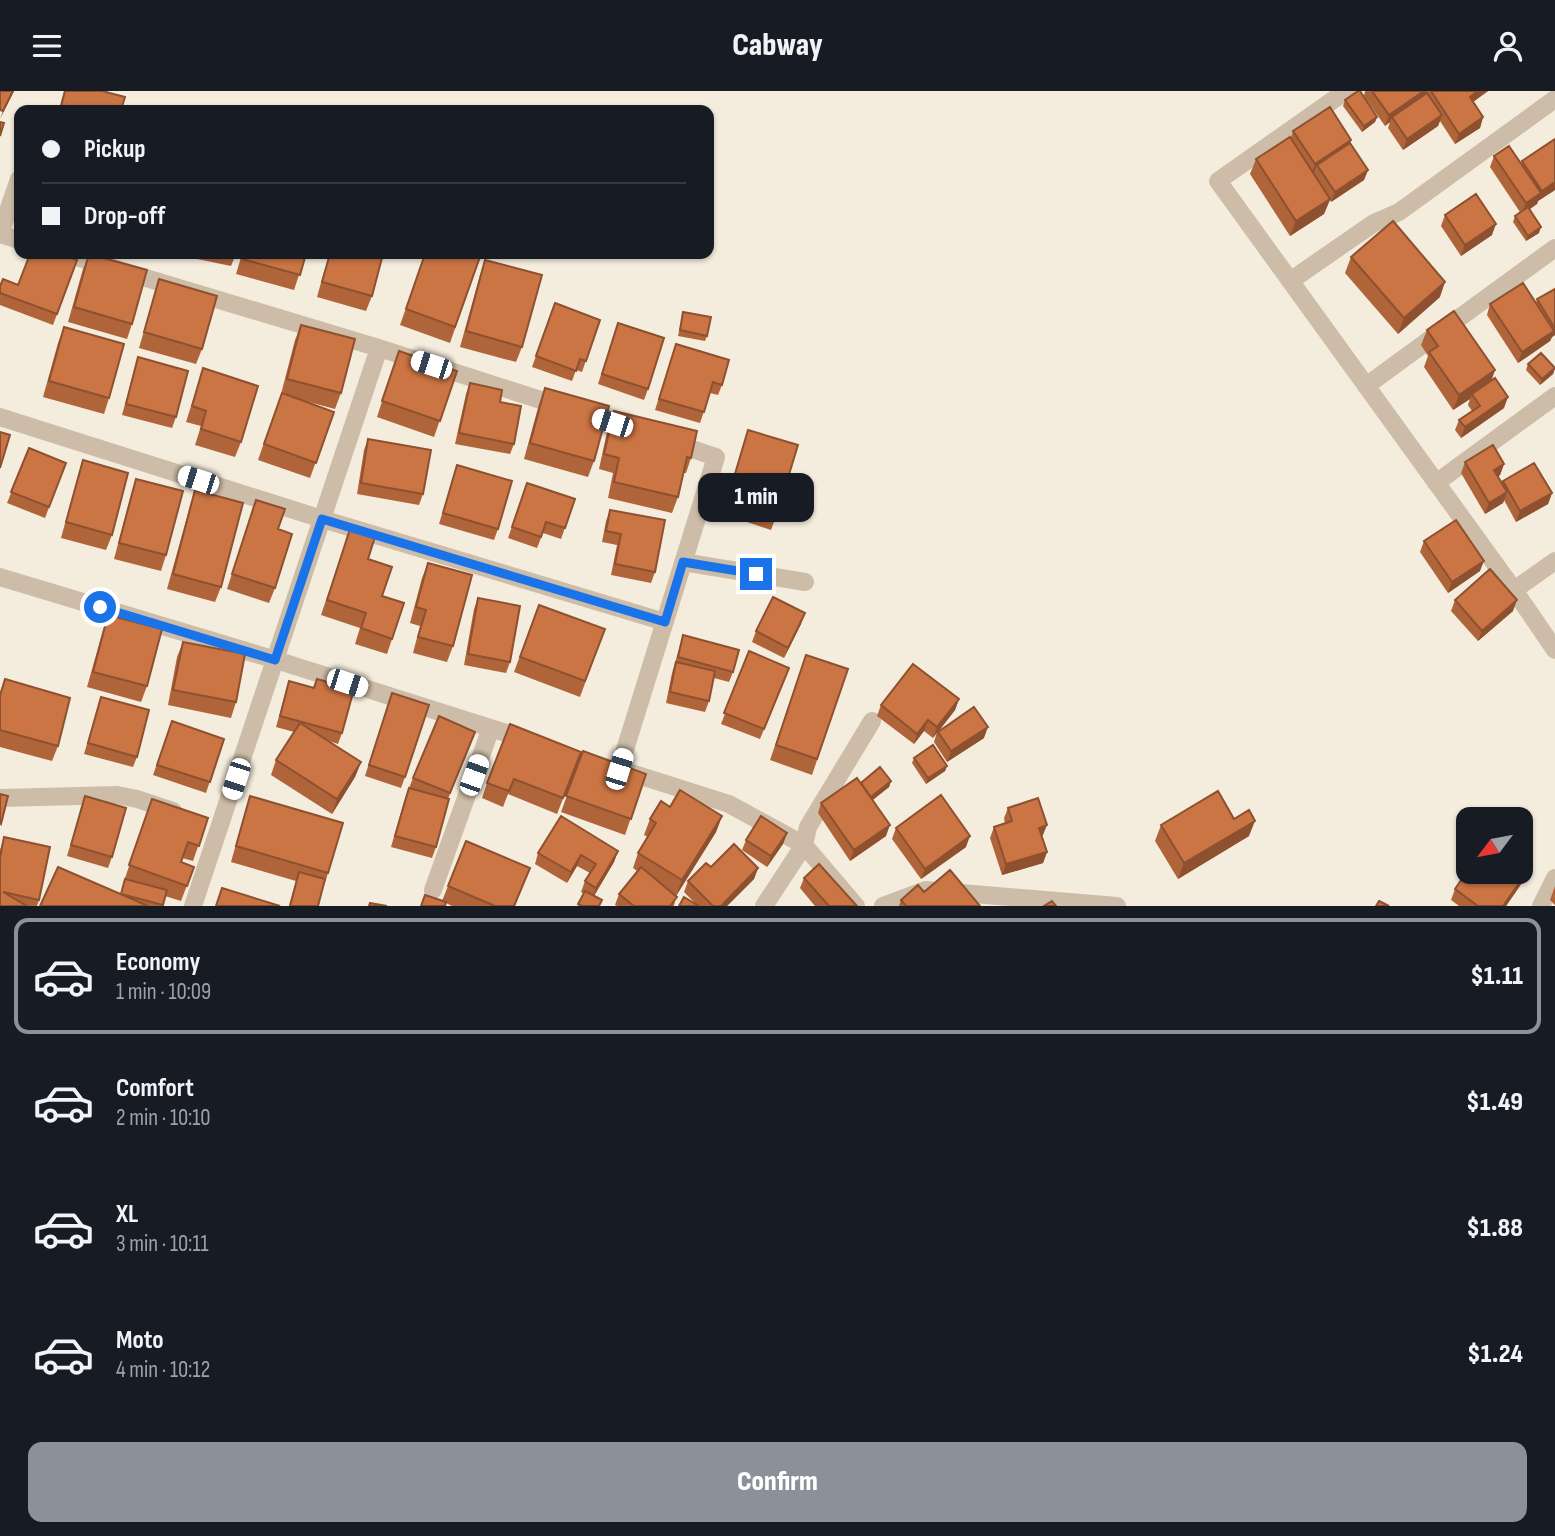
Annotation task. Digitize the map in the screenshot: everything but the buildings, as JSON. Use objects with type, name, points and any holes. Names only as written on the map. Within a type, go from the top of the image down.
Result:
[{"type":"street","points":[[1346,91],[1218,181],[1555,650]]},
{"type":"street","points":[[1290,281],[1374,223],[1399,212],[1555,99]]},
{"type":"street","points":[[0,234],[14,193]]},
{"type":"street","points":[[1366,386],[1555,248]]},
{"type":"street","points":[[83,259],[379,348],[716,457],[665,622],[613,767],[729,804],[804,845],[856,906]]},
{"type":"street","points":[[193,906],[214,824],[275,660],[379,348]]},
{"type":"street","points":[[1436,483],[1555,396]]},
{"type":"street","points":[[0,417],[322,519],[665,622]]},
{"type":"street","points":[[1514,590],[1555,561]]},
{"type":"street","points":[[683,562],[805,582]]},
{"type":"street","points":[[0,577],[275,660],[542,745]]},
{"type":"street","points":[[764,906],[804,845],[808,827],[872,721]]},
{"type":"street","points":[[433,890],[491,728]]},
{"type":"street","points":[[0,798],[117,795],[184,814]]},
{"type":"street","points":[[1541,906],[1555,878]]},
{"type":"street","points":[[883,906],[926,890],[1044,902],[1117,906]]},
{"type":"route","points":[[100,607],[275,660],[322,519],[665,622],[683,562],[756,574]]}]
